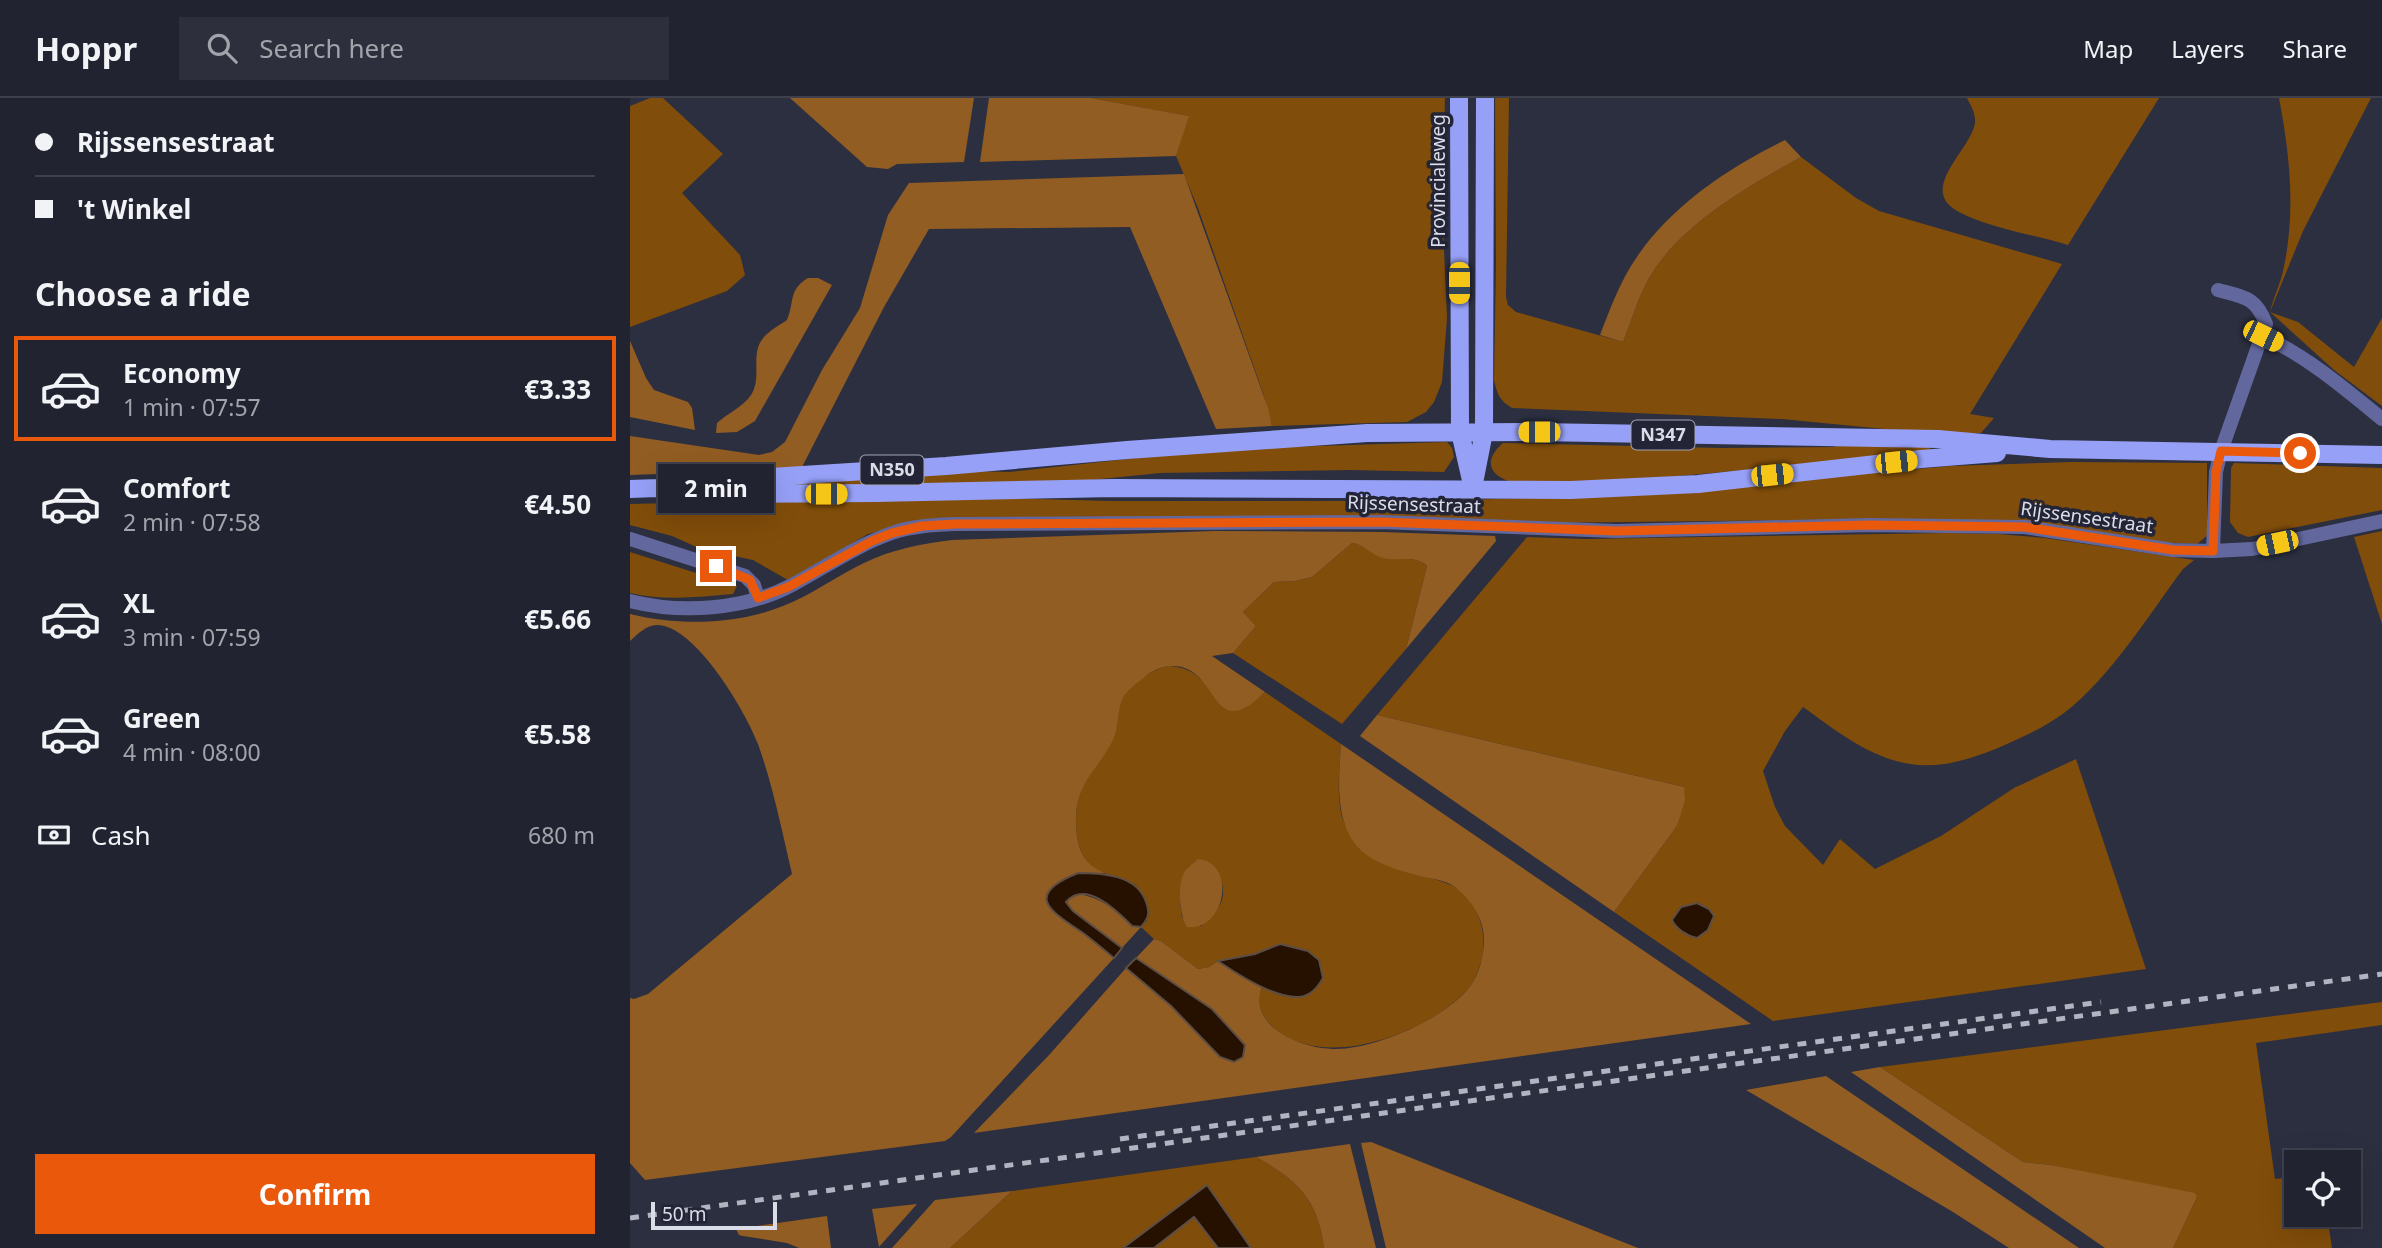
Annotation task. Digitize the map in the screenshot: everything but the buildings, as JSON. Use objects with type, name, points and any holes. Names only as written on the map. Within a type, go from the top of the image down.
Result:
[{"type":"main road","name":"Provincialeweg","points":[[1459,98],[1460,432]]},
{"type":"main road","points":[[1473,489],[1484,432],[1486,98]]},
{"type":"main road","name":"Rijssensestraat","points":[[1460,432],[1473,489]]},
{"type":"main road","name":"Rijssensestraat","points":[[630,489],[1367,433],[1484,432],[1938,439],[2050,449],[2382,455]]},
{"type":"main road","name":"Rijssensestraat","points":[[657,488],[727,494],[1113,488],[1571,491],[1698,484],[1921,459],[2050,449]]},
{"type":"street","points":[[2213,551],[2216,472],[2266,324],[2250,299],[2218,290]]},
{"type":"street","points":[[2263,336],[2292,349],[2382,419]]},
{"type":"street","name":"Rijssensestraat","points":[[630,601],[690,608],[728,605],[758,598],[788,587],[872,541],[892,533],[922,526],[955,524],[1381,522],[1616,531],[1870,525],[2025,527],[2173,550],[2213,551],[2252,549],[2382,521]]},
{"type":"street","points":[[630,539],[745,576],[754,585],[758,598]]},
{"type":"shaded area","points":[[650,98],[663,98],[723,154],[682,193],[740,255],[745,275],[727,291],[630,327],[630,106]]},
{"type":"shaded area","points":[[790,98],[974,98],[964,162],[897,164],[888,169],[867,167]]},
{"type":"shaded area","points":[[989,98],[1091,98],[1189,116],[1176,156],[980,162]]},
{"type":"shaded area","points":[[1091,98],[1445,98],[1442,204],[1447,318],[1442,382],[1434,402],[1426,412],[1407,422],[1272,426],[1198,208],[1176,156],[1188,116]]},
{"type":"shaded area","points":[[1495,98],[1509,98],[1506,297],[1508,305],[1516,312],[1623,342],[1647,282],[1676,243],[1736,195],[1801,157],[1856,198],[1879,211],[2062,264],[1970,414],[1994,418],[1981,433],[1925,433],[1782,419],[1512,408],[1500,397],[1494,380]]},
{"type":"shaded area","points":[[1967,98],[2159,98],[2068,245],[1971,218],[1947,203],[1943,193],[1944,181],[1975,123]]},
{"type":"shaded area","points":[[2279,98],[2371,98],[2303,231],[2270,312],[2287,250],[2290,206],[2289,163]]},
{"type":"shaded area","points":[[1785,140],[1801,157],[1736,195],[1676,243],[1647,282],[1623,342],[1600,335],[1626,274],[1645,245],[1662,226],[1699,192],[1741,164]]},
{"type":"shaded area","points":[[1184,174],[1268,408],[1272,426],[1216,429],[1130,227],[929,229],[884,307],[801,469],[630,475],[630,436],[759,455],[772,452],[785,442],[822,370],[860,308],[888,215],[909,183]]},
{"type":"shaded area","points":[[808,278],[818,278],[832,285],[755,421],[737,432],[716,433],[717,423],[751,395],[756,382],[758,347],[769,332],[787,320],[797,287]]},
{"type":"shaded area","points":[[2270,312],[2298,322],[2354,367],[2382,318],[2382,406],[2334,370]]},
{"type":"shaded area","points":[[630,341],[654,390],[688,402],[692,408],[695,430],[630,417]]},
{"type":"shaded area","points":[[1447,442],[1454,457],[1444,472],[1350,470],[1160,473],[1023,487],[697,485],[964,471],[1010,472],[1220,449]]},
{"type":"shaded area","points":[[1503,443],[1721,448],[1928,446],[1931,449],[1928,453],[1624,481],[1516,483],[1500,477],[1492,468],[1492,457]]},
{"type":"shaded area","points":[[2071,462],[2207,463],[2207,519],[2211,527],[2208,535],[2197,544],[1893,519],[1538,523],[1385,516],[910,523],[868,534],[788,580],[753,560],[701,549],[672,536],[630,525],[630,504],[879,498],[1419,501],[1608,496],[1951,466]]},
{"type":"shaded area","points":[[2234,463],[2382,468],[2382,510],[2248,537],[2238,533],[2230,522],[2231,468]]},
{"type":"shaded area","points":[[1214,531],[1495,536],[1496,541],[1406,649],[1427,566],[1412,559],[1383,558],[1352,543],[1312,577],[1274,582],[1243,612],[1256,626],[1233,653],[1212,656],[1265,692],[1250,705],[1238,711],[1226,709],[1194,673],[1173,666],[1148,674],[1129,690],[1122,701],[1114,737],[1083,788],[1077,809],[1077,831],[1082,853],[1090,864],[1105,873],[1070,876],[1051,889],[1086,936],[1114,958],[951,1137],[945,1141],[645,1180],[630,1163],[630,998],[648,994],[792,874],[758,744],[731,692],[702,654],[672,629],[653,625],[642,630],[630,641],[630,614],[688,622],[746,617],[794,602],[885,554],[952,540]]},
{"type":"shaded area","points":[[2382,531],[2382,624],[2354,537]]},
{"type":"shaded area","points":[[1946,533],[2045,538],[2194,560],[2183,569],[2113,664],[2081,699],[2048,723],[1988,752],[1955,762],[1933,765],[1895,761],[1854,742],[1803,707],[1785,731],[1763,771],[1775,807],[1785,826],[1823,865],[1840,839],[1875,869],[1941,836],[2014,788],[2076,759],[2146,969],[1773,1021],[1614,912],[1677,826],[1684,787],[1377,715],[1527,537],[1585,539]]},
{"type":"shaded area","points":[[1352,543],[1384,557],[1414,559],[1427,566],[1406,649],[1342,724],[1233,653],[1256,626],[1243,612],[1274,582],[1312,577]]},
{"type":"shaded area","points":[[630,552],[737,586],[733,594],[694,597],[669,598],[630,593]]},
{"type":"shaded area","points":[[1178,667],[1194,674],[1223,707],[1243,709],[1265,692],[1341,744],[1340,809],[1350,832],[1381,862],[1451,885],[1460,890],[1474,906],[1482,926],[1480,967],[1469,987],[1449,1006],[1403,1032],[1376,1041],[1349,1047],[1323,1047],[1299,1042],[1272,1026],[1260,1006],[1262,986],[1282,995],[1280,944],[1255,954],[1218,961],[1209,967],[1198,969],[1141,927],[1147,921],[1136,885],[1100,871],[1086,859],[1078,839],[1076,812],[1082,786],[1114,736],[1120,704],[1125,693],[1142,678],[1162,668]],"holes":[[[1215,868],[1223,886],[1222,900],[1214,913],[1201,926],[1182,917],[1180,903],[1183,877]]]},
{"type":"shaded area","points":[[1377,715],[1684,787],[1685,800],[1677,826],[1614,912],[1360,736]]},
{"type":"shaded area","points":[[1341,744],[1751,1024],[974,1133],[1050,1054],[1126,968],[1171,1006],[1220,1057],[1244,1045],[1212,1009],[1136,958],[1154,939],[1161,941],[1198,969],[1209,967],[1218,961],[1262,986],[1260,1008],[1269,1023],[1287,1037],[1317,1047],[1333,1049],[1367,1045],[1405,1032],[1440,1012],[1467,990],[1477,975],[1483,951],[1484,939],[1479,916],[1472,904],[1452,885],[1383,864],[1357,847],[1346,827],[1340,804]]},
{"type":"shaded area","points":[[1198,859],[1211,863],[1218,872],[1222,896],[1218,909],[1210,919],[1200,926],[1187,927],[1181,907],[1182,877]]},
{"type":"shaded area","points":[[1078,873],[1118,877],[1135,886],[1146,902],[1148,915],[1141,927],[1132,926],[1110,906],[1092,896],[1074,896],[1066,902],[1073,911],[1122,948],[1114,958],[1052,910],[1048,903],[1047,896],[1051,889]]},
{"type":"shaded area","points":[[1078,894],[1101,901],[1132,926],[1141,927],[1122,948],[1067,906],[1068,899]]},
{"type":"shaded area","points":[[1697,903],[1709,909],[1714,916],[1708,930],[1697,938],[1682,932],[1672,920],[1681,907]]},
{"type":"shaded area","points":[[1280,944],[1308,951],[1319,960],[1323,978],[1310,993],[1302,997],[1278,994],[1218,961],[1255,954]]},
{"type":"shaded area","points":[[1136,958],[1212,1009],[1245,1045],[1243,1057],[1234,1062],[1220,1057],[1171,1006],[1126,968]]},
{"type":"shaded area","points":[[2382,1002],[2382,1025],[2256,1043],[2275,1179],[2284,1178],[2284,1227],[2329,1227],[2332,1248],[2173,1248],[2197,1197],[2051,1165],[2023,1162],[1880,1067]]},
{"type":"shaded area","points":[[1880,1067],[2023,1162],[2195,1193],[2197,1197],[2173,1248],[2105,1248],[1851,1072]]},
{"type":"shaded area","points":[[1826,1076],[2079,1248],[2009,1248],[1746,1090]]},
{"type":"shaded area","points":[[1371,1142],[1638,1248],[1386,1248],[1361,1143]]},
{"type":"shaded area","points":[[1350,1144],[1376,1248],[1324,1248],[1317,1216],[1303,1193],[1283,1174],[1256,1157]]},
{"type":"shaded area","points":[[1256,1157],[1283,1174],[1303,1193],[1317,1216],[1324,1248],[1251,1248],[1206,1185],[1123,1248],[950,1248],[1012,1191]]},
{"type":"shaded area","points":[[1207,1185],[1251,1248],[1218,1248],[1194,1217],[1154,1248],[1123,1248]]},
{"type":"shaded area","points":[[1012,1191],[950,1248],[892,1248],[935,1200]]},
{"type":"shaded area","points":[[917,1204],[879,1247],[872,1209]]},
{"type":"shaded area","points":[[827,1216],[831,1248],[799,1248],[787,1243],[739,1235],[736,1229]]},
{"type":"shaded area","points":[[1194,1216],[1218,1248],[1154,1248]]},
{"type":"railway","points":[[630,1218],[2382,974]]},
{"type":"railway","points":[[1120,1139],[2101,1002]]},
{"type":"route","points":[[716,566],[745,576],[754,585],[758,598],[788,587],[872,541],[892,533],[922,526],[955,524],[1381,522],[1616,531],[1870,525],[2025,527],[2173,550],[2213,551],[2216,472],[2221,451],[2300,453]]}]
